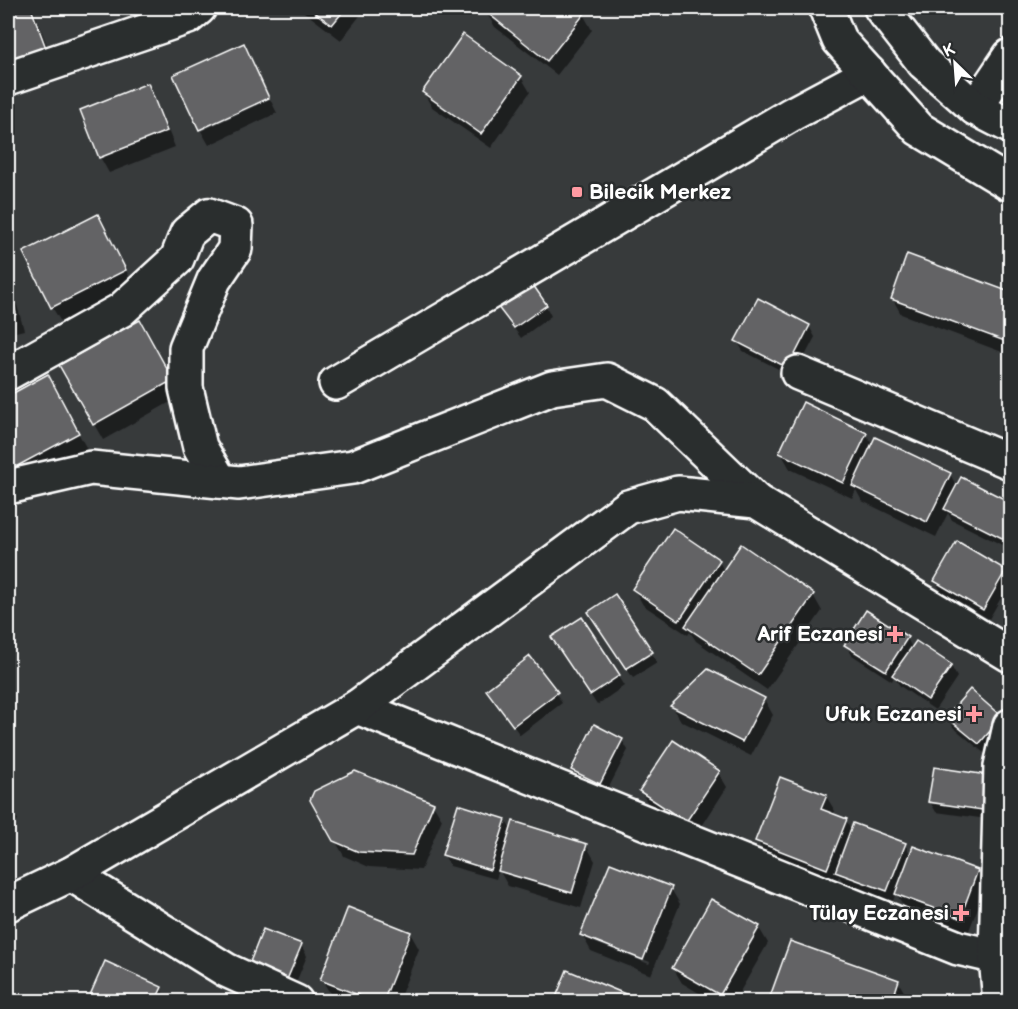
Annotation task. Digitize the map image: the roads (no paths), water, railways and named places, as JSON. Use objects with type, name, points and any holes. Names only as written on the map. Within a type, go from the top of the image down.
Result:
[{"type":"street","points":[[8,78],[188,17],[199,8]]},
{"type":"street","points":[[826,8],[839,40],[919,129],[1011,184]]},
{"type":"street","points":[[881,8],[924,63],[975,108]]},
{"type":"street","points":[[975,108],[1011,56]]},
{"type":"street","points":[[336,383],[792,114],[869,73],[975,108],[1011,126]]},
{"type":"street","points":[[8,373],[121,310],[177,259],[187,233],[209,215],[237,225],[234,249],[214,280],[186,348],[186,388],[200,447],[220,482]]},
{"type":"street","points":[[798,372],[1011,462]]},
{"type":"street","points":[[8,487],[91,468],[239,483],[353,467],[552,388],[606,380],[655,404],[756,501],[1011,655]]},
{"type":"street","points":[[8,904],[71,874],[357,707],[628,507],[678,493],[756,501]]},
{"type":"street","points":[[357,707],[958,948],[1003,958]]},
{"type":"street","points":[[1000,1002],[1003,958],[1001,766],[1011,726]]},
{"type":"street","points":[[71,874],[226,970],[296,1002]]},
{"type":"place","name":"Bilecik Merkez","points":[[577,192]]},
{"type":"place","name":"Arif Eczanesi","points":[[895,634]]},
{"type":"place","name":"Ufuk Eczanesi","points":[[974,714]]},
{"type":"place","name":"Tülay Eczanesi","points":[[961,913]]}]
